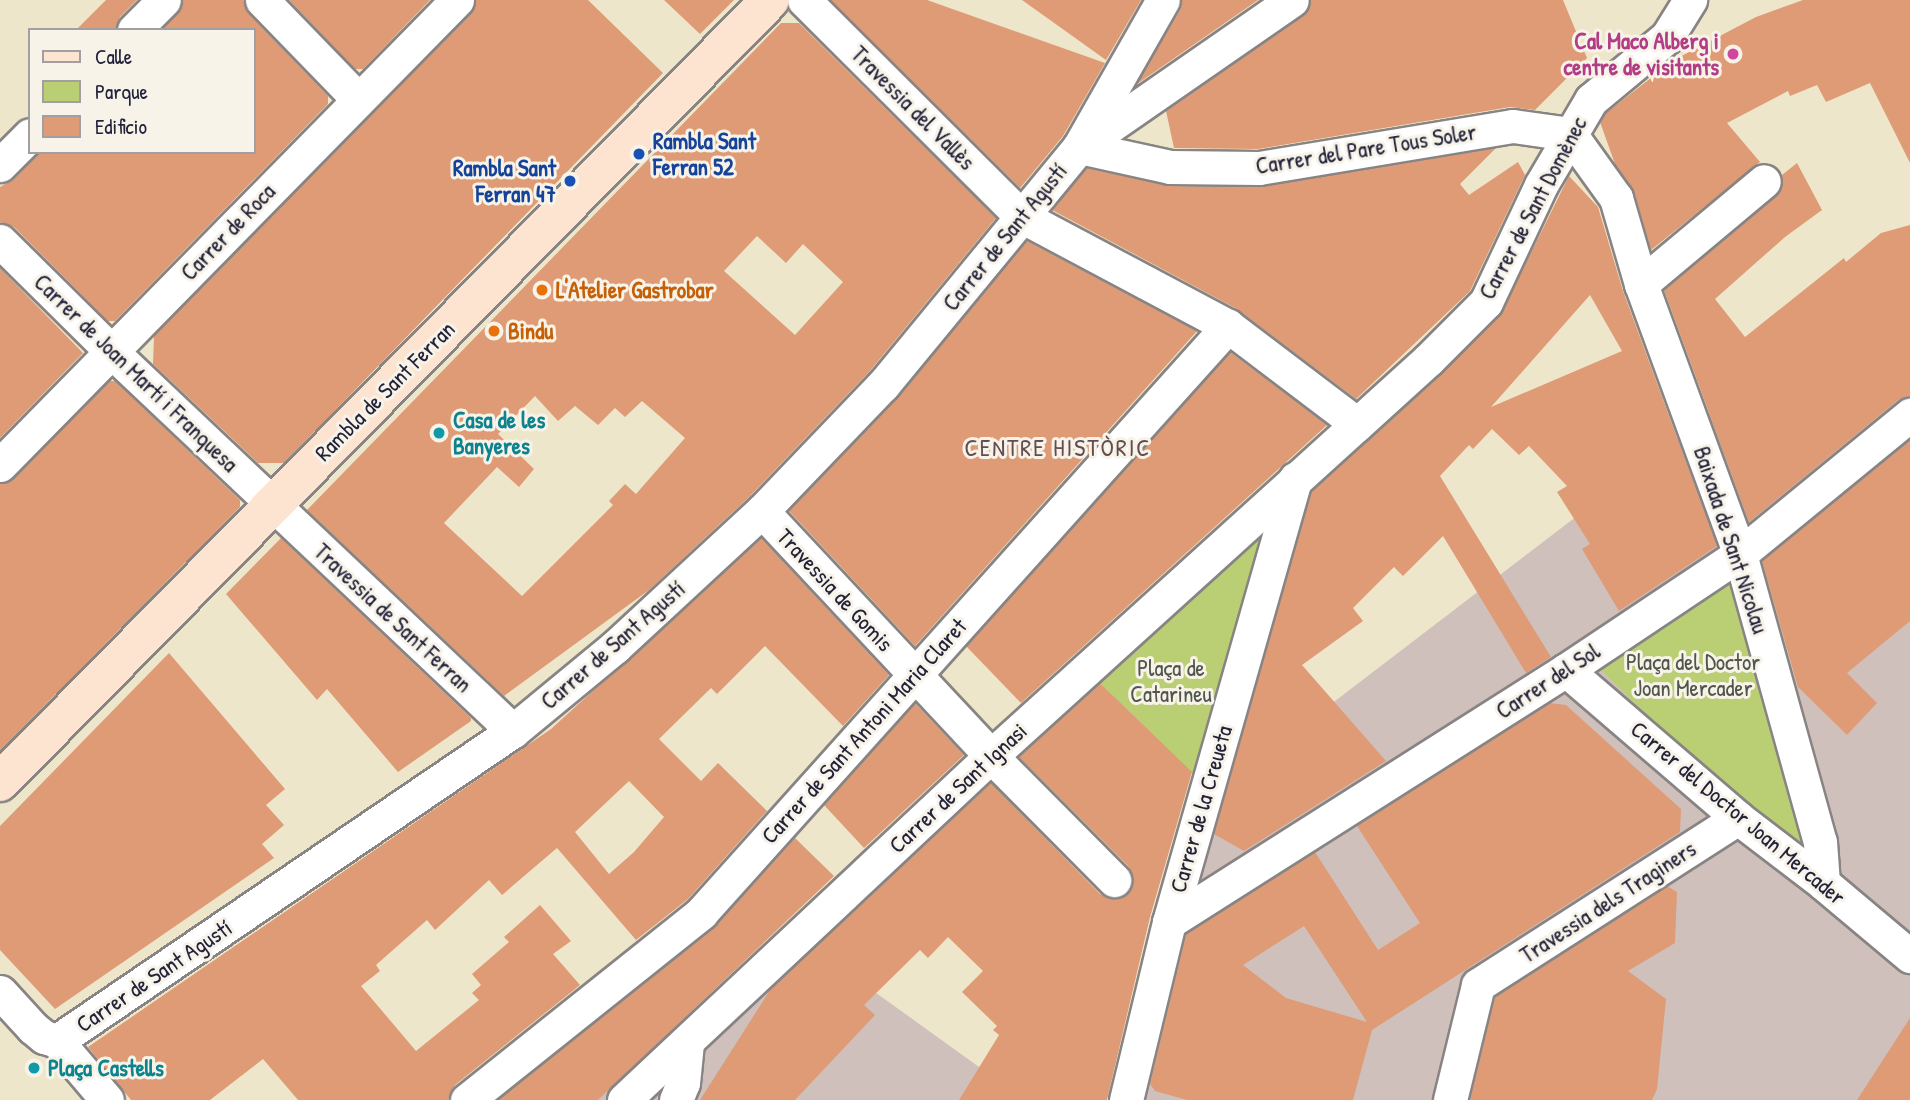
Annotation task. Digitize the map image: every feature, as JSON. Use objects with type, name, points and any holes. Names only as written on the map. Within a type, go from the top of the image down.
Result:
[{"type":"street","points":[[136,28],[164,0]]},
{"type":"street","points":[[262,0],[358,99]]},
{"type":"street","name":"Carrer de Roca","points":[[0,465],[457,0]]},
{"type":"street","name":"Rambla de Sant Ferran","points":[[0,782],[770,0]]},
{"type":"street","name":"Travessia del Vallès","points":[[804,0],[1021,216],[1228,326],[1357,424]]},
{"type":"street","points":[[1079,147],[1163,0]]},
{"type":"street","points":[[1079,147],[1292,0]]},
{"type":"street","name":"Carrer de Sant Domènec","points":[[1295,479],[1428,360],[1486,302],[1541,186],[1591,100],[1667,37],[1690,0]]},
{"type":"street","name":"Carrer del Pare Tous Soler","points":[[1079,147],[1170,167],[1259,168],[1513,126],[1570,134]]},
{"type":"street","name":"Baixada de Sant Nicolau","points":[[1570,134],[1616,198],[1641,284],[1740,554],[1820,842],[1823,883]]},
{"type":"street","points":[[0,165],[28,137]]},
{"type":"street","name":"Carrer de Sant Agustí","points":[[57,1041],[513,732],[615,647],[762,511],[883,385],[1079,147]]},
{"type":"street","points":[[1641,284],[1764,181]]},
{"type":"street","name":"Carrer de Joan Martí i Franquesa","points":[[0,241],[272,505]]},
{"type":"street","name":"Carrer de Sant Antoni Maria Claret","points":[[467,1100],[701,913],[1228,326]]},
{"type":"street","name":"Carrer del Sol","points":[[1169,922],[1566,670],[1740,554],[1910,415]]},
{"type":"street","name":"Carrer de Sant Ignasi","points":[[624,1100],[991,756],[1295,479]]},
{"type":"street","name":"Carrer de la Creueta","points":[[1134,1098],[1169,922],[1295,479]]},
{"type":"street","name":"Travessia de Sant Ferran","points":[[272,505],[513,732]]},
{"type":"street","name":"Travessia de Gomis","points":[[762,511],[991,756],[1114,880]]},
{"type":"street","name":"Carrer del Doctor Joan Mercader","points":[[1566,670],[1738,818],[1823,883],[1910,956]]},
{"type":"street","name":"Travessia dels Traginers","points":[[1450,1100],[1478,985],[1738,818]]},
{"type":"street","points":[[0,992],[33,1028],[44,1037],[57,1041],[107,1100]]},
{"type":"street","points":[[676,1100],[683,1083],[687,1043]]},
{"type":"shaded area","points":[[1910,252],[1910,1100],[1115,1100],[1195,808],[1683,435]]},
{"type":"shaded area","points":[[790,931],[1025,1100],[597,1100]]},
{"type":"green space","name":"Plaça de Catarineu","points":[[1252,532],[1266,546],[1197,778],[1097,680]]},
{"type":"green space","name":"Plaça del Doctor Joan Mercader","points":[[1728,573],[1805,844],[1740,806],[1601,670]]},
{"type":"building","points":[[106,0],[137,0],[120,17],[116,28],[78,28]]},
{"type":"building","points":[[183,0],[243,0],[248,13],[328,96],[328,104],[115,321],[108,321],[14,227],[0,222],[0,187],[14,179],[38,154],[256,154],[256,28],[163,28],[178,13]]},
{"type":"building","points":[[289,0],[430,0],[363,69],[355,69]]},
{"type":"building","points":[[476,0],[588,0],[663,73],[284,463],[258,463],[153,364],[154,336],[471,13]]},
{"type":"building","points":[[664,0],[734,0],[700,34]]},
{"type":"building","points":[[831,0],[927,0],[1105,63],[1063,136],[1020,188]]},
{"type":"building","points":[[1022,0],[1141,0],[1106,60]]},
{"type":"building","points":[[1182,0],[1258,0],[1137,84],[1180,10]]},
{"type":"building","points":[[1311,0],[1563,0],[1587,58],[1535,110],[1510,107],[1258,149],[1174,148],[1166,111],[1303,16]]},
{"type":"building","points":[[1803,0],[1910,0],[1910,163],[1870,83],[1826,102],[1817,85],[1790,96],[1788,91],[1727,123],[1760,162],[1651,250],[1634,192],[1615,164],[1600,122],[1606,113],[1674,60],[1756,17]]},
{"type":"building","points":[[781,23],[799,23],[996,218],[869,372],[749,497],[649,590],[504,696],[307,510]],"holes":[[[757,236],[786,263],[803,244],[843,282],[795,335],[724,271]],[[535,396],[558,421],[575,406],[598,425],[615,408],[625,417],[642,401],[685,438],[636,494],[625,484],[609,501],[613,505],[522,596],[444,523],[497,467],[519,487],[534,469],[498,434]]]},
{"type":"building","points":[[1496,148],[1460,184],[1469,195],[1518,162],[1525,175],[1470,291],[1356,399],[1237,309],[1052,210],[1086,168],[1170,186],[1259,187]]},
{"type":"building","points":[[1797,163],[1822,210],[1785,237],[1715,299],[1745,337],[1844,258],[1846,262],[1881,233],[1910,225],[1910,396],[1898,400],[1749,522],[1664,290],[1776,196],[1782,187],[1782,175]]},
{"type":"building","points":[[1569,176],[1598,207],[1623,291],[1717,546],[1619,611],[1582,549],[1590,544],[1557,492],[1567,486],[1529,446],[1519,455],[1492,429],[1473,449],[1469,445],[1440,476],[1551,657],[1526,673],[1443,536],[1403,576],[1394,567],[1353,608],[1363,621],[1302,665],[1386,761],[1244,851],[1214,834],[1311,492],[1441,374],[1500,315]],"holes":[[[1590,295],[1622,351],[1491,407]]]},
{"type":"building","points":[[1027,241],[1197,331],[915,646],[789,511],[898,397]]},
{"type":"building","points":[[0,268],[83,353],[0,438]]},
{"type":"building","points":[[1230,352],[1327,425],[1021,703],[966,646]]},
{"type":"building","points":[[109,381],[115,381],[240,500],[240,507],[0,751],[0,484],[14,478]]},
{"type":"building","points":[[1910,440],[1910,621],[1847,673],[1877,703],[1847,735],[1798,687],[1762,561]]},
{"type":"building","points":[[281,538],[471,718],[471,721],[398,772],[327,689],[317,700],[226,594]]},
{"type":"building","points":[[761,538],[889,675],[843,726],[765,646],[717,694],[711,688],[659,739],[701,781],[718,763],[767,811],[688,899],[636,940],[557,848],[502,895],[489,880],[435,930],[427,920],[376,965],[380,971],[361,986],[416,1051],[479,1000],[472,993],[481,985],[472,974],[509,942],[504,937],[540,905],[571,941],[553,954],[580,985],[455,1085],[448,1100],[298,1100],[263,1059],[210,1100],[131,1100],[88,1047],[551,729]],"holes":[[[629,781],[664,817],[634,852],[609,874],[575,832]]]},
{"type":"building","points":[[169,653],[285,789],[266,805],[284,825],[262,844],[274,858],[55,1009],[0,950],[0,826]]},
{"type":"building","points":[[1100,683],[1192,772],[1150,917],[1107,1100],[959,1100],[999,1035],[993,1030],[997,1026],[962,992],[983,971],[948,937],[928,958],[920,950],[864,1005],[875,1015],[795,1100],[700,1100],[772,987],[991,783],[1100,894],[1118,899],[1128,893],[1133,876],[1128,866],[1019,757]]},
{"type":"building","points":[[915,703],[964,755],[864,848],[824,805]]},
{"type":"building","points":[[1549,703],[1566,705],[1681,809],[1680,832],[1372,1030],[1353,1100],[1187,1100],[1155,1091],[1150,1084],[1186,934],[1315,852],[1378,950],[1420,923],[1357,826]],"holes":[[[1304,926],[1367,1022],[1286,998],[1243,965]]]},
{"type":"building","points":[[795,838],[834,876],[598,1100],[498,1100],[713,928]]},
{"type":"building","points":[[1667,886],[1677,892],[1675,943],[1628,971],[1666,999],[1657,1089],[1652,1100],[1470,1100],[1495,997]]},
{"type":"building","points":[[1910,1018],[1910,1100],[1857,1100]]},
{"type":"place","name":"Cal Maco Alberg i centre de visitants","points":[[1733,54]]},
{"type":"place","name":"Rambla Sant Ferran 52","points":[[639,154]]},
{"type":"place","name":"Rambla Sant Ferran 47","points":[[570,181]]},
{"type":"place","name":"L'Atelier Gastrobar","points":[[542,290]]},
{"type":"place","name":"Bindu","points":[[494,331]]},
{"type":"place","name":"Casa de les Banyeres","points":[[439,433]]},
{"type":"place","name":"Plaça Castells","points":[[34,1068]]},
{"type":"district","name":"CENTRE HISTÒRIC","points":[[1058,448]]}]
